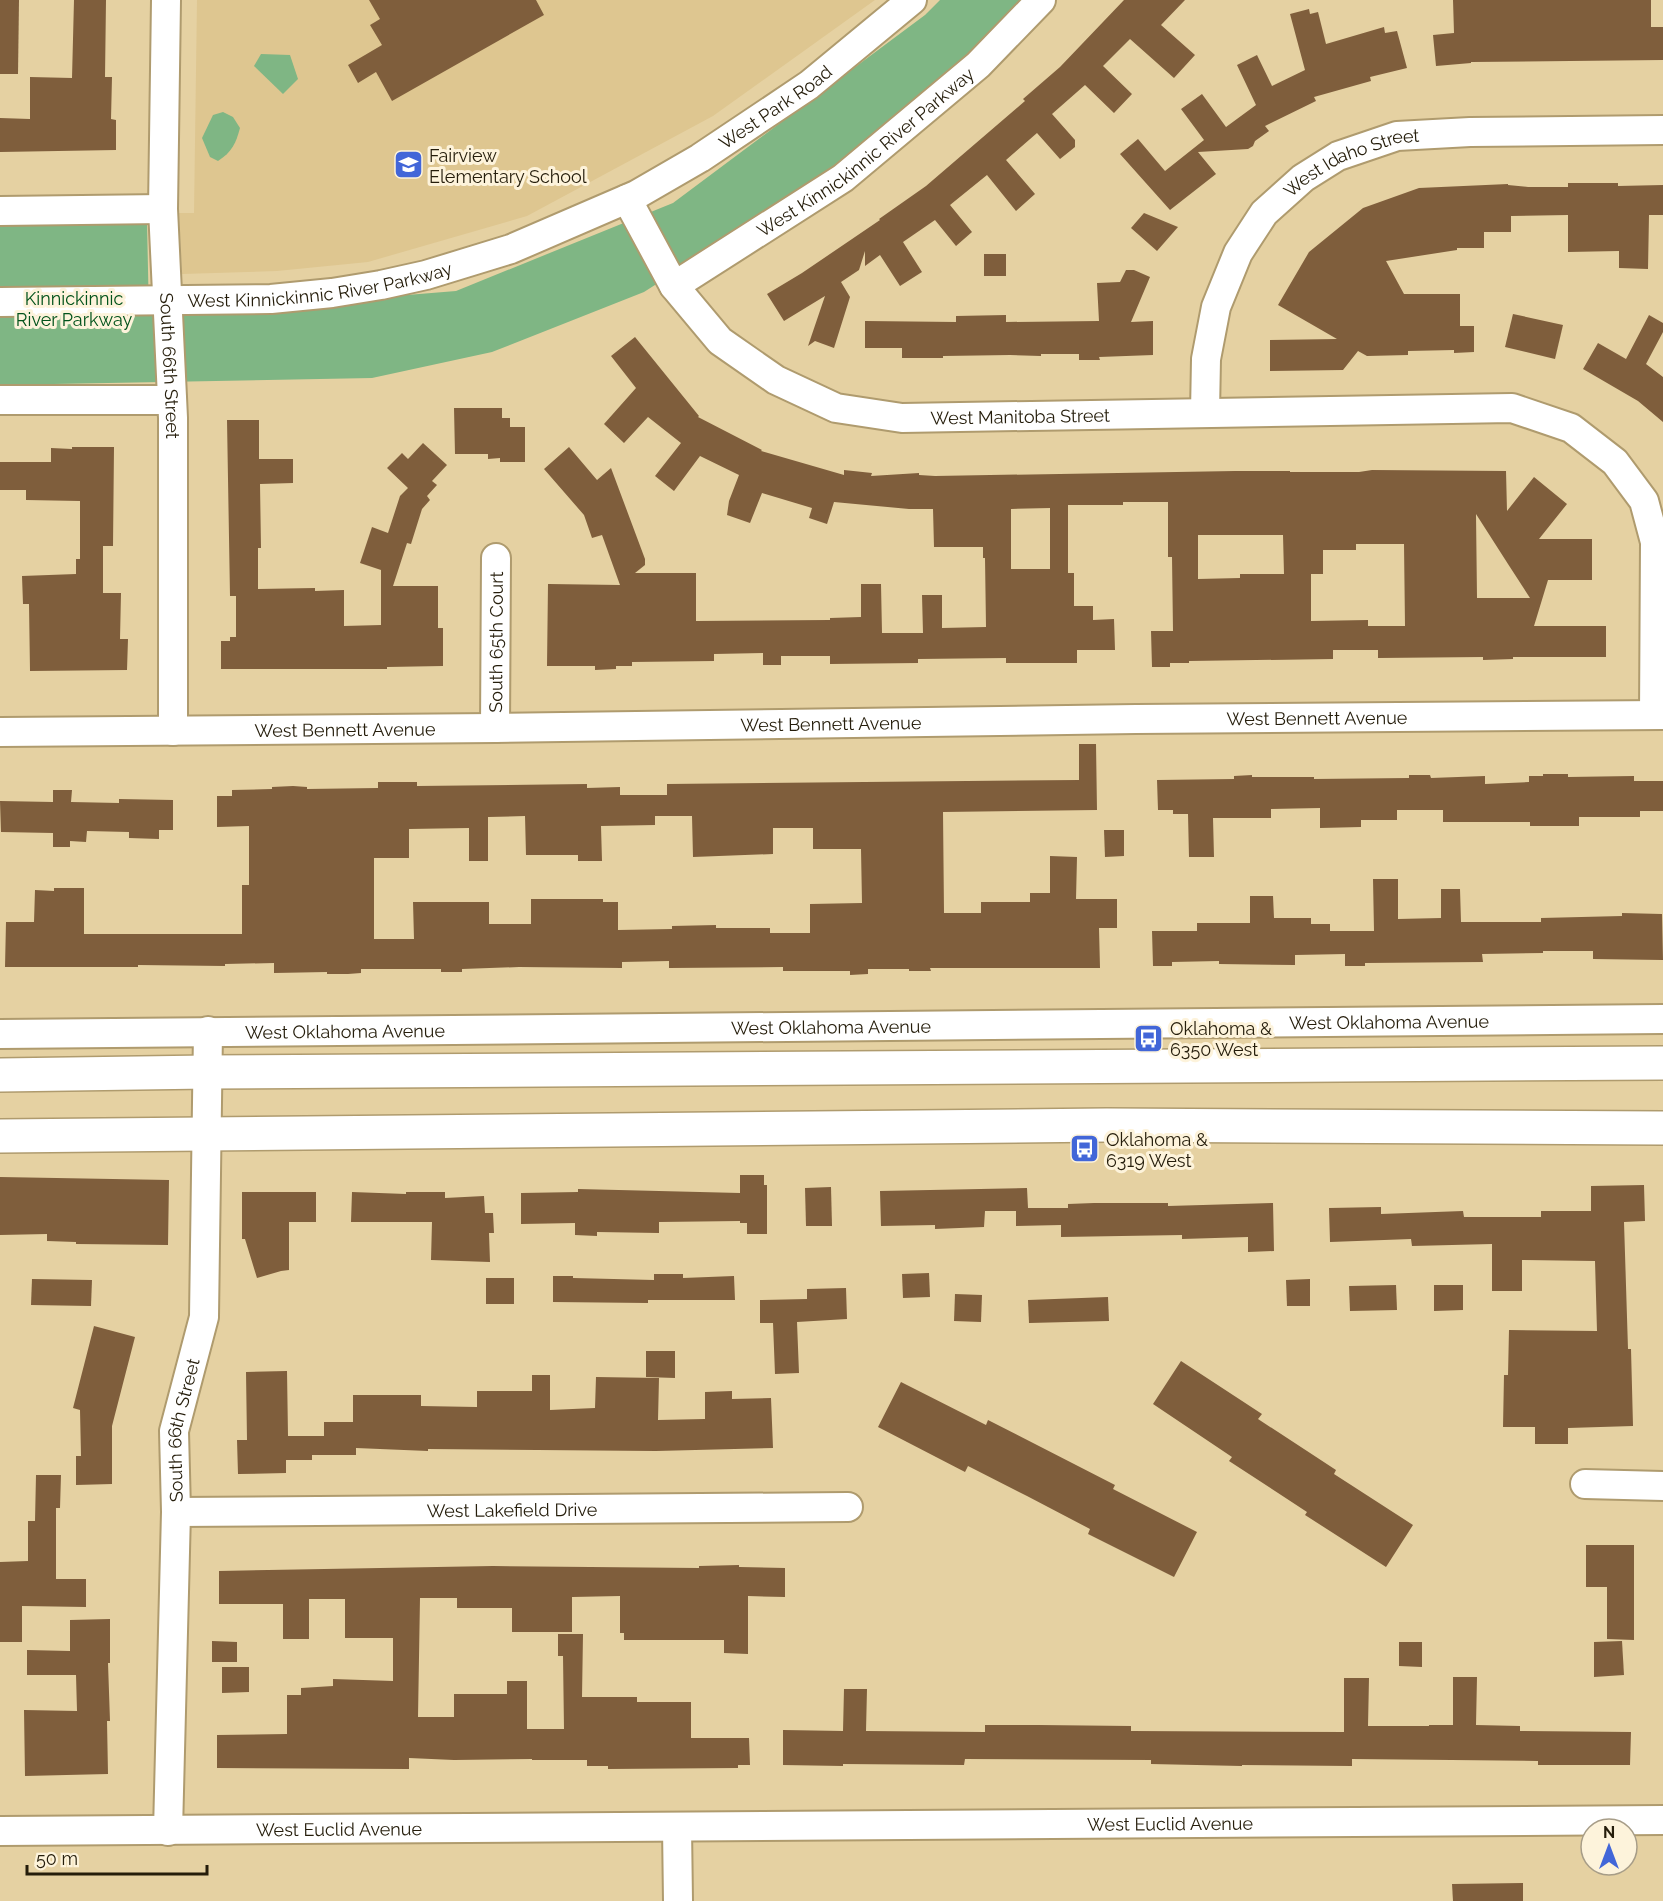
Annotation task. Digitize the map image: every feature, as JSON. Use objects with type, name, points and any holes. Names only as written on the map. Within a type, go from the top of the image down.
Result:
[{"type":"main road","points":[[0,1076],[207,1072],[1663,1063]]},
{"type":"main road","points":[[0,1136],[1107,1125],[1663,1128]]},
{"type":"street","name":"South 66th Street","points":[[166,0],[163,209],[172,400],[173,731]]},
{"type":"street","name":"West Park Road","points":[[627,199],[700,158],[809,85],[912,0]]},
{"type":"street","name":"West Kinnickinnic River Parkway","points":[[674,286],[843,178],[978,65],[1041,0]]},
{"type":"street","name":"West Idaho Street","points":[[1205,412],[1206,359],[1216,307],[1238,253],[1264,213],[1303,178],[1338,156],[1397,136],[1470,132],[1663,130]]},
{"type":"street","name":"West Manitoba Street","points":[[627,199],[674,286],[720,341],[776,380],[836,408],[902,418],[1512,408],[1571,428],[1615,462],[1644,501],[1655,542],[1658,715]]},
{"type":"street","name":"West Kinnickinnic River Parkway","points":[[0,302],[271,299],[332,293],[448,269],[511,249],[627,199]]},
{"type":"street","points":[[0,210],[163,209]]},
{"type":"street","points":[[0,400],[172,400]]},
{"type":"street","name":"South 65th Court","points":[[495,728],[496,558]]},
{"type":"street","name":"West Bennett Avenue","points":[[0,732],[1658,715]]},
{"type":"street","name":"West Oklahoma Avenue","points":[[0,1034],[1663,1019]]},
{"type":"street","name":"South 66th Street","points":[[168,1831],[176,1512],[174,1431],[204,1317],[208,1031]]},
{"type":"street","points":[[1585,1484],[1663,1486]]},
{"type":"street","name":"West Lakefield Drive","points":[[176,1512],[848,1507]]},
{"type":"street","name":"West Euclid Avenue","points":[[0,1831],[1663,1820]]},
{"type":"street","points":[[677,1827],[678,1901]]},
{"type":"shaded area","name":"Fairview Elementary School","points":[[197,0],[875,0],[713,116],[527,216],[368,262],[277,271],[182,274],[179,213],[194,213]]},
{"type":"green space","name":"Kinnickinnic River Parkway","points":[[940,0],[1033,0],[857,156],[644,292],[492,352],[372,378],[0,385],[0,222],[147,222],[149,316],[456,291],[673,203],[925,15]]},
{"type":"green space","points":[[261,54],[290,55],[298,79],[283,94],[254,66]]},
{"type":"green space","points":[[223,112],[233,117],[240,128],[233,147],[218,161],[210,157],[202,138],[213,115]]},
{"type":"building","points":[[0,0],[19,0],[18,74],[0,74]]},
{"type":"building","points":[[74,0],[106,0],[105,77],[112,77],[111,119],[116,120],[116,150],[0,152],[0,118],[30,119],[30,77],[72,78]]},
{"type":"building","points":[[369,0],[536,0],[544,15],[392,101],[376,72],[358,83],[348,65],[382,45],[370,25],[380,19]]},
{"type":"building","points":[[1124,0],[1185,0],[1161,25],[1195,55],[1174,78],[1130,39],[1103,66],[1132,94],[1114,113],[1085,85],[1052,114],[1075,140],[1075,147],[1060,159],[1037,133],[1006,160],[1035,194],[1016,211],[987,175],[950,205],[972,232],[956,246],[935,220],[903,242],[922,272],[900,286],[880,255],[865,266],[865,251],[859,270],[841,282],[850,297],[834,348],[815,341],[808,346],[825,296],[784,321],[767,294],[802,273],[926,186],[1025,101],[1023,99],[1060,67]]},
{"type":"building","points":[[1453,0],[1651,0],[1651,27],[1663,27],[1663,60],[1471,62],[1436,66],[1433,35],[1454,33]]},
{"type":"building","points":[[1309,9],[1310,14],[1318,12],[1326,44],[1384,27],[1385,33],[1397,31],[1407,68],[1370,77],[1371,81],[1314,97],[1316,101],[1265,126],[1269,131],[1248,149],[1198,152],[1216,174],[1170,210],[1120,154],[1138,139],[1165,171],[1204,140],[1181,109],[1202,94],[1226,127],[1256,105],[1237,65],[1257,55],[1272,86],[1305,70],[1290,14]]},
{"type":"building","points":[[1568,183],[1618,183],[1618,186],[1663,185],[1663,215],[1649,215],[1648,269],[1619,268],[1619,251],[1568,252],[1568,215],[1511,216],[1511,232],[1484,232],[1484,248],[1457,248],[1457,250],[1386,261],[1404,294],[1460,294],[1460,326],[1474,326],[1474,352],[1408,351],[1408,355],[1367,356],[1358,351],[1343,370],[1270,371],[1270,340],[1337,339],[1278,305],[1309,252],[1363,208],[1419,188],[1508,184],[1528,187],[1568,187]]},
{"type":"building","points":[[1144,213],[1178,227],[1157,251],[1131,228]]},
{"type":"building","points":[[984,254],[1006,254],[1006,276],[984,276]]},
{"type":"building","points":[[1126,270],[1134,270],[1150,277],[1131,322],[1153,321],[1153,355],[1099,357],[1100,360],[1079,360],[1079,354],[902,358],[902,348],[865,348],[865,321],[956,322],[956,316],[1006,315],[1006,322],[1099,321],[1097,283],[1120,282]]},
{"type":"building","points":[[1513,314],[1563,325],[1555,359],[1505,347]]},
{"type":"building","points":[[1649,315],[1663,323],[1663,332],[1646,364],[1663,377],[1663,422],[1638,401],[1583,369],[1598,343],[1626,359]]},
{"type":"building","points":[[635,337],[698,417],[761,451],[844,475],[844,470],[872,473],[871,476],[919,473],[919,475],[935,476],[1235,471],[1506,471],[1507,511],[1534,477],[1567,504],[1539,539],[1592,539],[1592,580],[1548,580],[1534,626],[1606,626],[1606,657],[1513,657],[1513,659],[1483,660],[1483,657],[1378,658],[1378,650],[1333,650],[1333,659],[1189,661],[1189,663],[1170,663],[1170,667],[1152,667],[1151,631],[1173,631],[1172,557],[1168,557],[1168,502],[1123,502],[1123,505],[1068,505],[1068,573],[1074,573],[1074,606],[1093,606],[1093,620],[1114,619],[1115,650],[1077,650],[1077,663],[1006,663],[1006,658],[918,659],[918,663],[830,664],[830,656],[781,656],[781,665],[763,665],[763,653],[714,654],[714,661],[632,662],[632,666],[616,666],[616,669],[595,670],[595,666],[547,666],[548,584],[620,585],[602,535],[592,538],[584,515],[544,469],[569,447],[597,480],[611,468],[645,559],[645,565],[635,573],[696,573],[696,621],[830,620],[830,618],[861,617],[861,584],[881,584],[882,633],[923,633],[922,595],[942,595],[942,628],[986,627],[983,547],[934,547],[933,509],[834,502],[827,524],[809,518],[812,508],[762,493],[750,523],[727,515],[729,501],[739,475],[700,456],[674,491],[655,476],[681,443],[648,417],[624,443],[604,424],[636,388],[611,356]],"holes":[[[1050,508],[1050,569],[1011,569],[1011,509]],[[1476,514],[1530,598],[1477,598]],[[1198,535],[1283,535],[1284,574],[1240,574],[1240,578],[1198,579]],[[1356,544],[1404,544],[1405,626],[1368,626],[1368,620],[1311,621],[1311,574],[1323,574],[1323,550],[1356,550]]]},
{"type":"building","points":[[454,408],[502,408],[502,418],[510,418],[510,427],[525,427],[525,462],[500,462],[500,458],[488,459],[488,454],[455,454]]},
{"type":"building","points":[[227,420],[259,420],[259,459],[293,459],[293,483],[260,484],[261,548],[258,548],[258,589],[344,590],[344,626],[381,625],[381,570],[360,563],[372,527],[388,533],[400,496],[408,488],[387,468],[402,453],[408,459],[423,443],[447,465],[432,481],[437,485],[427,496],[430,500],[422,509],[411,544],[407,543],[393,586],[438,586],[438,628],[443,628],[443,666],[387,667],[387,669],[221,669],[221,641],[230,641],[230,637],[236,637],[236,596],[230,596]]},
{"type":"building","points":[[72,447],[114,447],[113,546],[103,546],[103,593],[121,593],[120,639],[128,639],[127,670],[30,671],[29,604],[23,604],[22,576],[76,574],[76,559],[80,559],[80,501],[26,500],[26,490],[0,490],[0,462],[51,462],[51,448],[72,449]]},
{"type":"building","points":[[1079,744],[1096,744],[1097,810],[943,812],[944,913],[981,913],[981,902],[1030,902],[1030,893],[1050,893],[1050,856],[1077,857],[1076,899],[1117,899],[1117,928],[1099,928],[1100,968],[930,968],[931,971],[868,969],[868,974],[850,975],[850,971],[783,971],[783,967],[669,968],[669,961],[622,962],[622,968],[519,967],[462,969],[462,972],[441,972],[441,969],[361,969],[361,973],[348,974],[274,973],[274,963],[225,964],[225,966],[5,967],[6,922],[34,922],[35,890],[84,888],[84,934],[242,934],[242,885],[249,885],[249,826],[217,827],[217,796],[232,796],[232,790],[293,786],[307,787],[307,789],[378,788],[378,782],[417,782],[417,786],[587,784],[587,788],[620,787],[620,795],[667,795],[667,784],[1079,780]],"holes":[[[525,816],[526,855],[578,855],[578,861],[602,861],[601,826],[655,825],[655,816],[692,816],[693,857],[773,854],[773,828],[813,828],[813,849],[861,849],[862,903],[810,904],[810,933],[770,933],[770,928],[716,928],[716,925],[618,930],[618,902],[603,902],[603,899],[531,899],[531,924],[489,924],[489,902],[413,902],[414,939],[374,939],[374,858],[409,858],[409,829],[469,828],[469,861],[488,861],[488,817]]]},
{"type":"building","points":[[1543,774],[1568,774],[1568,777],[1634,776],[1634,781],[1663,781],[1663,811],[1640,811],[1640,817],[1579,817],[1579,826],[1530,826],[1530,822],[1443,822],[1443,810],[1397,810],[1397,820],[1361,820],[1361,827],[1320,828],[1320,808],[1271,809],[1271,818],[1213,818],[1214,857],[1189,857],[1188,814],[1173,814],[1173,810],[1158,810],[1157,780],[1234,779],[1234,776],[1252,775],[1252,777],[1314,777],[1314,779],[1409,778],[1409,775],[1430,775],[1431,778],[1485,776],[1485,784],[1529,782],[1529,776],[1543,776]]},
{"type":"building","points":[[53,790],[72,790],[71,802],[119,803],[119,799],[173,800],[173,830],[159,830],[159,839],[129,838],[129,832],[87,831],[86,842],[70,841],[70,847],[53,847],[53,833],[1,832],[0,801],[53,802]]},
{"type":"building","points":[[1104,830],[1124,830],[1124,856],[1105,857]]},
{"type":"building","points":[[1373,879],[1398,879],[1398,919],[1441,918],[1441,889],[1460,889],[1461,922],[1541,922],[1541,918],[1622,916],[1622,913],[1662,914],[1663,960],[1593,959],[1593,951],[1543,951],[1543,953],[1482,954],[1483,962],[1365,963],[1365,966],[1345,966],[1345,954],[1295,955],[1295,965],[1219,964],[1219,961],[1172,962],[1172,966],[1153,966],[1152,931],[1197,931],[1197,923],[1250,923],[1250,896],[1273,896],[1274,918],[1311,918],[1311,924],[1330,924],[1330,931],[1374,931]]},
{"type":"building","points":[[740,1175],[764,1175],[764,1185],[767,1185],[767,1234],[747,1234],[747,1223],[740,1223],[740,1221],[659,1222],[659,1233],[597,1232],[597,1236],[575,1235],[575,1223],[521,1224],[521,1193],[578,1192],[578,1189],[740,1193]]},
{"type":"building","points":[[0,1177],[169,1180],[168,1245],[76,1244],[76,1242],[47,1241],[47,1234],[0,1235]]},
{"type":"building","points":[[1644,1185],[1645,1221],[1624,1222],[1633,1426],[1568,1428],[1568,1444],[1535,1444],[1535,1427],[1503,1427],[1504,1375],[1508,1375],[1509,1330],[1597,1331],[1595,1261],[1522,1260],[1522,1291],[1492,1291],[1492,1244],[1412,1246],[1411,1239],[1330,1242],[1329,1208],[1381,1207],[1381,1214],[1463,1211],[1464,1217],[1541,1217],[1541,1211],[1591,1211],[1591,1186]]},
{"type":"building","points":[[831,1187],[832,1226],[806,1226],[805,1188]]},
{"type":"building","points":[[1027,1188],[1028,1208],[1068,1208],[1068,1204],[1094,1203],[1168,1203],[1168,1206],[1273,1203],[1274,1251],[1248,1252],[1248,1237],[1182,1239],[1182,1235],[1061,1237],[1061,1225],[1016,1226],[1016,1211],[985,1211],[984,1227],[935,1229],[935,1225],[881,1226],[880,1191]]},
{"type":"building","points":[[242,1192],[316,1192],[316,1222],[289,1222],[289,1270],[257,1278],[245,1239],[242,1239]]},
{"type":"building","points":[[352,1192],[406,1194],[406,1192],[445,1192],[445,1198],[484,1196],[485,1213],[493,1213],[494,1233],[489,1233],[490,1262],[431,1260],[432,1222],[351,1222]]},
{"type":"building","points":[[929,1273],[930,1297],[903,1298],[902,1274]]},
{"type":"building","points":[[654,1274],[683,1274],[683,1278],[734,1276],[735,1300],[648,1300],[648,1303],[553,1302],[553,1276],[654,1280]]},
{"type":"building","points":[[486,1278],[514,1278],[514,1304],[486,1304]]},
{"type":"building","points":[[32,1279],[92,1280],[91,1306],[31,1305]]},
{"type":"building","points":[[1310,1279],[1310,1306],[1287,1306],[1286,1280]]},
{"type":"building","points":[[1396,1285],[1397,1310],[1350,1311],[1349,1286]]},
{"type":"building","points":[[1434,1285],[1463,1285],[1463,1310],[1434,1311]]},
{"type":"building","points":[[846,1288],[847,1319],[797,1322],[799,1373],[775,1374],[773,1323],[760,1323],[760,1300],[807,1299],[807,1289]]},
{"type":"building","points":[[955,1294],[982,1295],[981,1322],[954,1321]]},
{"type":"building","points":[[1108,1297],[1109,1321],[1029,1323],[1028,1300]]},
{"type":"building","points":[[94,1326],[135,1337],[112,1426],[112,1484],[76,1485],[76,1456],[81,1456],[80,1410],[73,1408]]},
{"type":"building","points":[[646,1351],[675,1351],[675,1378],[646,1377]]},
{"type":"building","points":[[1181,1361],[1262,1414],[1258,1419],[1336,1470],[1334,1474],[1413,1525],[1386,1567],[1305,1515],[1307,1512],[1229,1461],[1232,1457],[1153,1404]]},
{"type":"building","points":[[287,1371],[288,1436],[324,1436],[324,1422],[353,1422],[353,1395],[421,1395],[421,1406],[477,1407],[477,1391],[532,1391],[532,1375],[550,1375],[550,1410],[595,1408],[596,1377],[659,1378],[658,1420],[705,1419],[705,1392],[732,1391],[732,1399],[771,1398],[773,1448],[656,1451],[428,1449],[428,1451],[356,1448],[356,1455],[312,1455],[312,1460],[286,1460],[286,1473],[238,1474],[237,1440],[247,1440],[246,1372]]},
{"type":"building","points":[[901,1382],[986,1425],[988,1420],[1115,1485],[1113,1489],[1197,1532],[1174,1577],[1088,1534],[1090,1529],[968,1466],[965,1472],[878,1427]]},
{"type":"building","points":[[36,1475],[61,1475],[60,1508],[56,1508],[56,1579],[86,1579],[86,1607],[22,1606],[22,1642],[0,1642],[0,1562],[28,1561],[28,1521],[35,1521]]},
{"type":"building","points":[[1586,1545],[1634,1545],[1634,1640],[1607,1639],[1607,1587],[1586,1587]]},
{"type":"building","points":[[739,1565],[739,1567],[785,1568],[785,1597],[748,1596],[748,1654],[724,1653],[724,1640],[624,1640],[624,1633],[620,1633],[620,1596],[572,1597],[572,1632],[512,1632],[512,1608],[457,1608],[457,1598],[420,1598],[418,1717],[454,1717],[454,1694],[507,1694],[507,1681],[527,1681],[527,1729],[564,1729],[563,1656],[558,1656],[558,1634],[583,1634],[582,1697],[637,1697],[637,1702],[691,1702],[691,1738],[749,1738],[750,1765],[738,1765],[738,1768],[608,1769],[608,1766],[587,1766],[587,1760],[409,1758],[409,1769],[217,1768],[217,1735],[287,1734],[287,1695],[301,1695],[301,1688],[333,1686],[333,1679],[393,1681],[393,1638],[345,1638],[345,1599],[309,1599],[309,1639],[283,1639],[283,1604],[219,1604],[219,1571],[493,1566],[699,1568],[699,1566]]},
{"type":"building","points":[[110,1619],[108,1774],[25,1776],[24,1710],[77,1711],[76,1675],[27,1675],[27,1650],[70,1651],[70,1620]]},
{"type":"building","points":[[212,1641],[237,1642],[237,1662],[212,1662]]},
{"type":"building","points":[[1622,1641],[1624,1675],[1594,1677],[1594,1642]]},
{"type":"building","points":[[1399,1642],[1422,1642],[1422,1667],[1399,1666]]},
{"type":"building","points":[[222,1667],[249,1667],[249,1692],[222,1693]]},
{"type":"building","points":[[1453,1677],[1477,1677],[1476,1725],[1520,1726],[1520,1731],[1631,1732],[1630,1765],[1538,1765],[1538,1761],[1352,1759],[1352,1766],[1242,1766],[1151,1764],[1151,1760],[965,1759],[964,1765],[783,1765],[783,1730],[843,1731],[844,1689],[867,1689],[866,1731],[985,1732],[985,1725],[1039,1725],[1131,1726],[1131,1731],[1344,1732],[1344,1678],[1369,1678],[1368,1726],[1429,1726],[1453,1725]]},
{"type":"building","points":[[1523,1883],[1523,1901],[1453,1901],[1452,1884]]},
{"type":"place","name":"Fairview Elementary School","points":[[408,165]]},
{"type":"place","name":"Oklahoma & 6350 West","points":[[1149,1038]]},
{"type":"place","name":"Oklahoma & 6319 West","points":[[1085,1149]]}]
